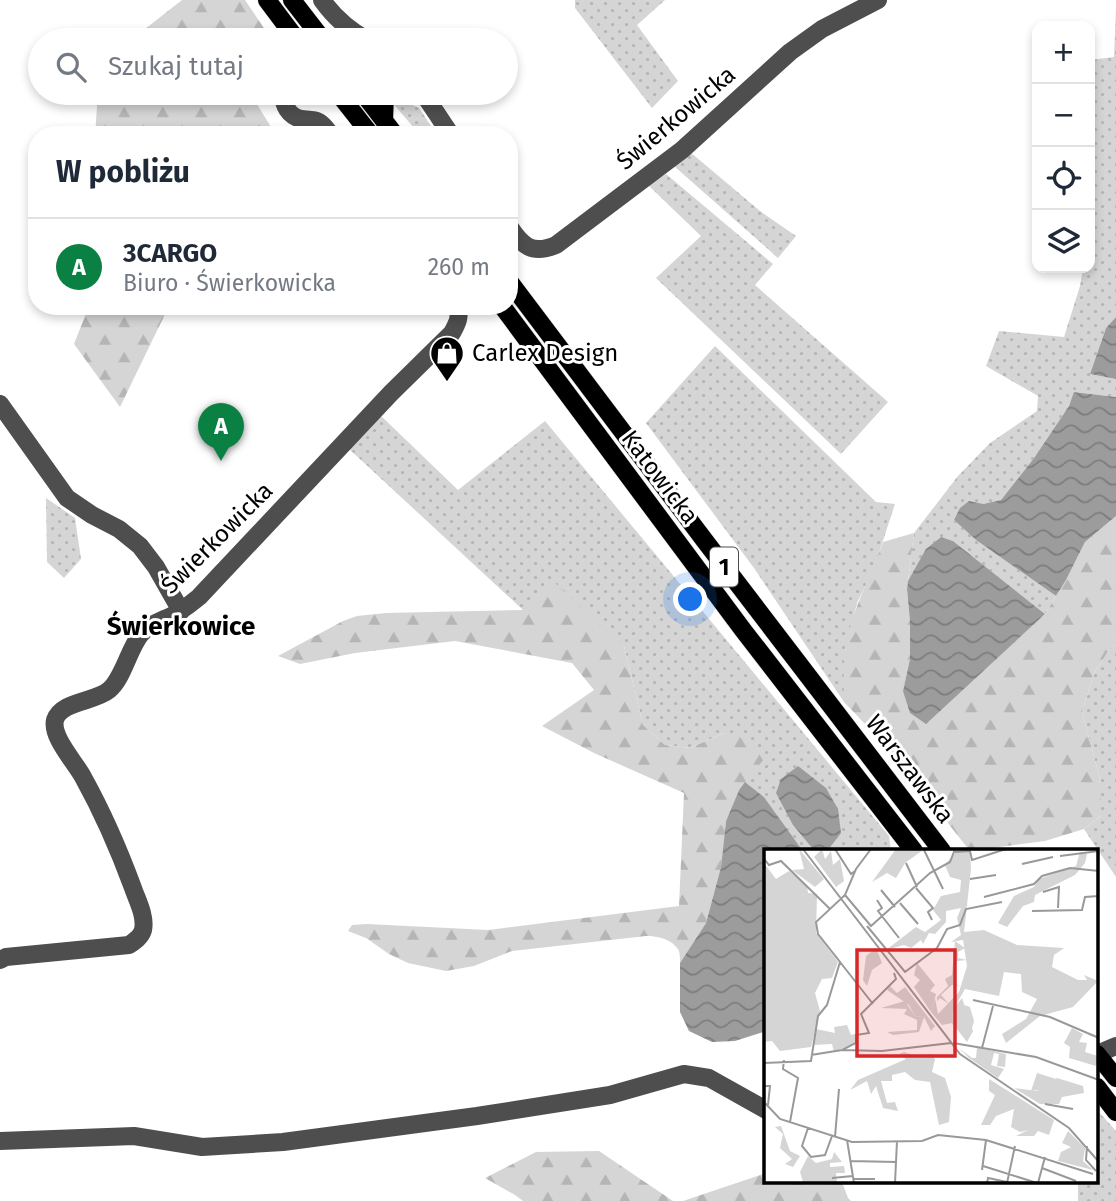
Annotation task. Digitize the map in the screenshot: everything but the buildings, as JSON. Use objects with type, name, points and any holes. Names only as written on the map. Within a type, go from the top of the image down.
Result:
[{"type":"main road","points":[[267,0],[288,28]]},
{"type":"main road","points":[[292,0],[314,28]]},
{"type":"main road","points":[[347,105],[364,126]]},
{"type":"main road","points":[[372,105],[388,126]]},
{"type":"main road","points":[[386,105],[389,126]]},
{"type":"main road","name":"Katowicka","points":[[518,293],[839,717]]},
{"type":"main road","name":"Katowicka","points":[[509,315],[743,630],[831,743]]},
{"type":"main road","name":"Warszawska","points":[[839,717],[940,849]]},
{"type":"main road","name":"Warszawska","points":[[831,743],[912,849]]},
{"type":"main road","points":[[1098,1055],[1116,1078]]},
{"type":"main road","points":[[1098,1088],[1116,1112]]},
{"type":"street","points":[[322,0],[330,12],[350,28]]},
{"type":"street","name":"Świerkowicka","points":[[518,237],[533,250],[545,250],[556,245],[682,150],[790,52],[822,29],[878,0]]},
{"type":"street","points":[[284,105],[298,118],[315,120],[324,126]]},
{"type":"street","points":[[431,105],[445,126]]},
{"type":"street","name":"Świerkowicka","points":[[0,960],[6,957],[129,945],[139,939],[143,929],[142,915],[124,863],[103,814],[57,736],[55,721],[60,712],[68,706],[99,697],[112,688],[140,635],[153,624],[181,611],[199,597],[391,393],[452,333],[458,323],[459,315]]},
{"type":"street","points":[[0,404],[67,498],[120,529],[140,546],[156,567],[181,611]]},
{"type":"street","points":[[1098,1054],[1116,1046]]},
{"type":"street","points":[[0,1141],[134,1136],[202,1147],[283,1142],[610,1095],[684,1074],[709,1078],[764,1109]]},
{"type":"green space","points":[[182,0],[245,0],[264,28],[146,28]]},
{"type":"green space","points":[[575,0],[665,0],[637,25],[678,81],[652,108],[575,8]]},
{"type":"green space","points":[[1116,8],[1116,317],[1106,328],[1090,374],[1116,379],[1116,397],[1075,392],[1069,406],[1034,458],[1001,500],[983,504],[954,520],[976,540],[1056,596],[1045,614],[953,541],[941,537],[908,581],[914,533],[958,476],[990,443],[1037,411],[1038,396],[986,366],[999,331],[1064,337],[1082,273],[1095,273],[1095,59],[1114,57]]},
{"type":"green space","points":[[97,105],[257,105],[270,126],[96,126]]},
{"type":"green space","points":[[394,105],[412,105],[419,108],[431,126],[412,126]]},
{"type":"green space","points":[[690,152],[760,211],[796,236],[778,258],[674,166]]},
{"type":"green space","points":[[666,174],[773,264],[755,285],[888,402],[841,454],[656,278],[701,236],[648,185]]},
{"type":"green space","points":[[85,315],[165,315],[120,407],[74,344]]},
{"type":"green space","points":[[715,346],[876,502],[895,504],[874,568],[857,603],[845,651],[844,702],[754,568],[646,423]]},
{"type":"green space","points":[[378,413],[458,490],[545,421],[889,836],[891,849],[802,849],[764,797],[745,782],[763,759],[724,733],[690,748],[665,745],[643,725],[624,646],[523,610],[348,448]]},
{"type":"green space","points":[[46,498],[75,518],[81,559],[64,578],[47,562]]},
{"type":"green space","points":[[1116,516],[1116,644],[1111,647],[1094,673],[1082,712],[1101,783],[1101,816],[1084,829],[1045,841],[968,849],[890,750],[844,702],[845,652],[856,610],[883,542],[914,533],[907,589],[910,659],[903,691],[953,698],[1045,614],[1085,542]]},
{"type":"green space","points":[[554,582],[624,646],[643,725],[665,745],[690,748],[724,733],[748,740],[764,759],[739,790],[726,821],[721,867],[706,923],[680,963],[679,951],[673,944],[646,936],[512,951],[474,966],[446,971],[408,963],[366,938],[348,931],[352,925],[367,924],[488,930],[679,906],[684,793],[594,753],[542,726],[594,690],[572,663],[455,641],[355,653],[300,664],[278,656],[357,616],[523,610]]},
{"type":"green space","points":[[1116,644],[1116,877],[1084,829],[1101,816],[1101,783],[1082,712],[1094,673],[1111,647]]},
{"type":"green space","points":[[1098,1111],[1116,1131],[1116,1201],[1078,1201],[1078,1184],[1098,1184]]},
{"type":"green space","points":[[599,1151],[673,1201],[523,1201],[485,1178],[536,1152]]},
{"type":"green space","points":[[764,1174],[764,1184],[843,1184],[851,1201],[683,1201]]},
{"type":"water","points":[[1116,317],[1116,379],[1090,374],[1106,328]]},
{"type":"water","points":[[1074,392],[1116,397],[1116,516],[1085,542],[1056,596],[976,540],[954,520],[960,508],[969,501],[983,504],[1001,500],[1034,458],[1069,406]]},
{"type":"water","points":[[941,537],[953,541],[1045,614],[926,724],[910,713],[903,691],[910,659],[907,589],[908,581],[926,549]]},
{"type":"water","points":[[798,766],[826,788],[838,809],[841,833],[829,849],[813,849],[793,825],[776,793],[781,779]]},
{"type":"water","points":[[745,782],[764,797],[802,849],[764,849],[764,1032],[735,1041],[712,1042],[689,1031],[680,1012],[680,963],[706,923],[721,867],[726,821]]},
{"type":"place","name":"Carlex Design","points":[[447,383]]},
{"type":"place","name":"3CARGO","points":[[221,461]]},
{"type":"district","name":"Świerkowice","points":[[181,626]]}]
